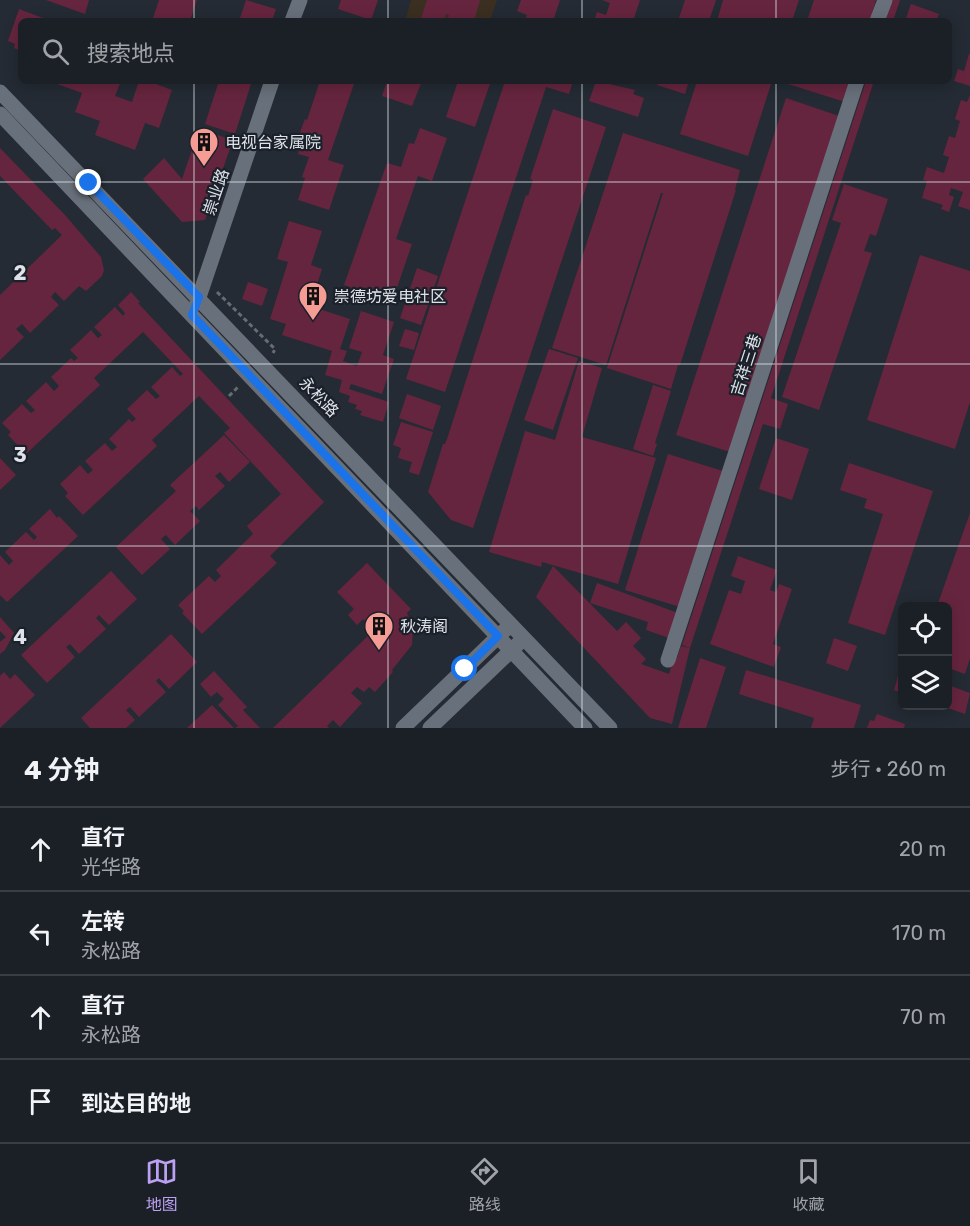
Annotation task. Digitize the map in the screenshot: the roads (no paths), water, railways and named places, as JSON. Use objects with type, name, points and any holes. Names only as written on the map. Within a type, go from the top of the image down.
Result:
[{"type":"street","points":[[293,18],[300,0]]},
{"type":"street","points":[[878,18],[885,0]]},
{"type":"street","name":"崇业路","points":[[192,315],[271,84]]},
{"type":"street","name":"吉祥三巷","points":[[668,660],[856,84]]},
{"type":"street","name":"永松路","points":[[0,92],[610,728]]},
{"type":"street","points":[[0,114],[585,728]]},
{"type":"street","points":[[403,728],[510,625]]},
{"type":"street","points":[[429,728],[523,639]]},
{"type":"place","name":"电视台家属院","points":[[204,168]]},
{"type":"place","name":"崇德坊爱电社区","points":[[313,322]]},
{"type":"place","name":"秋涛阁","points":[[379,652]]}]
